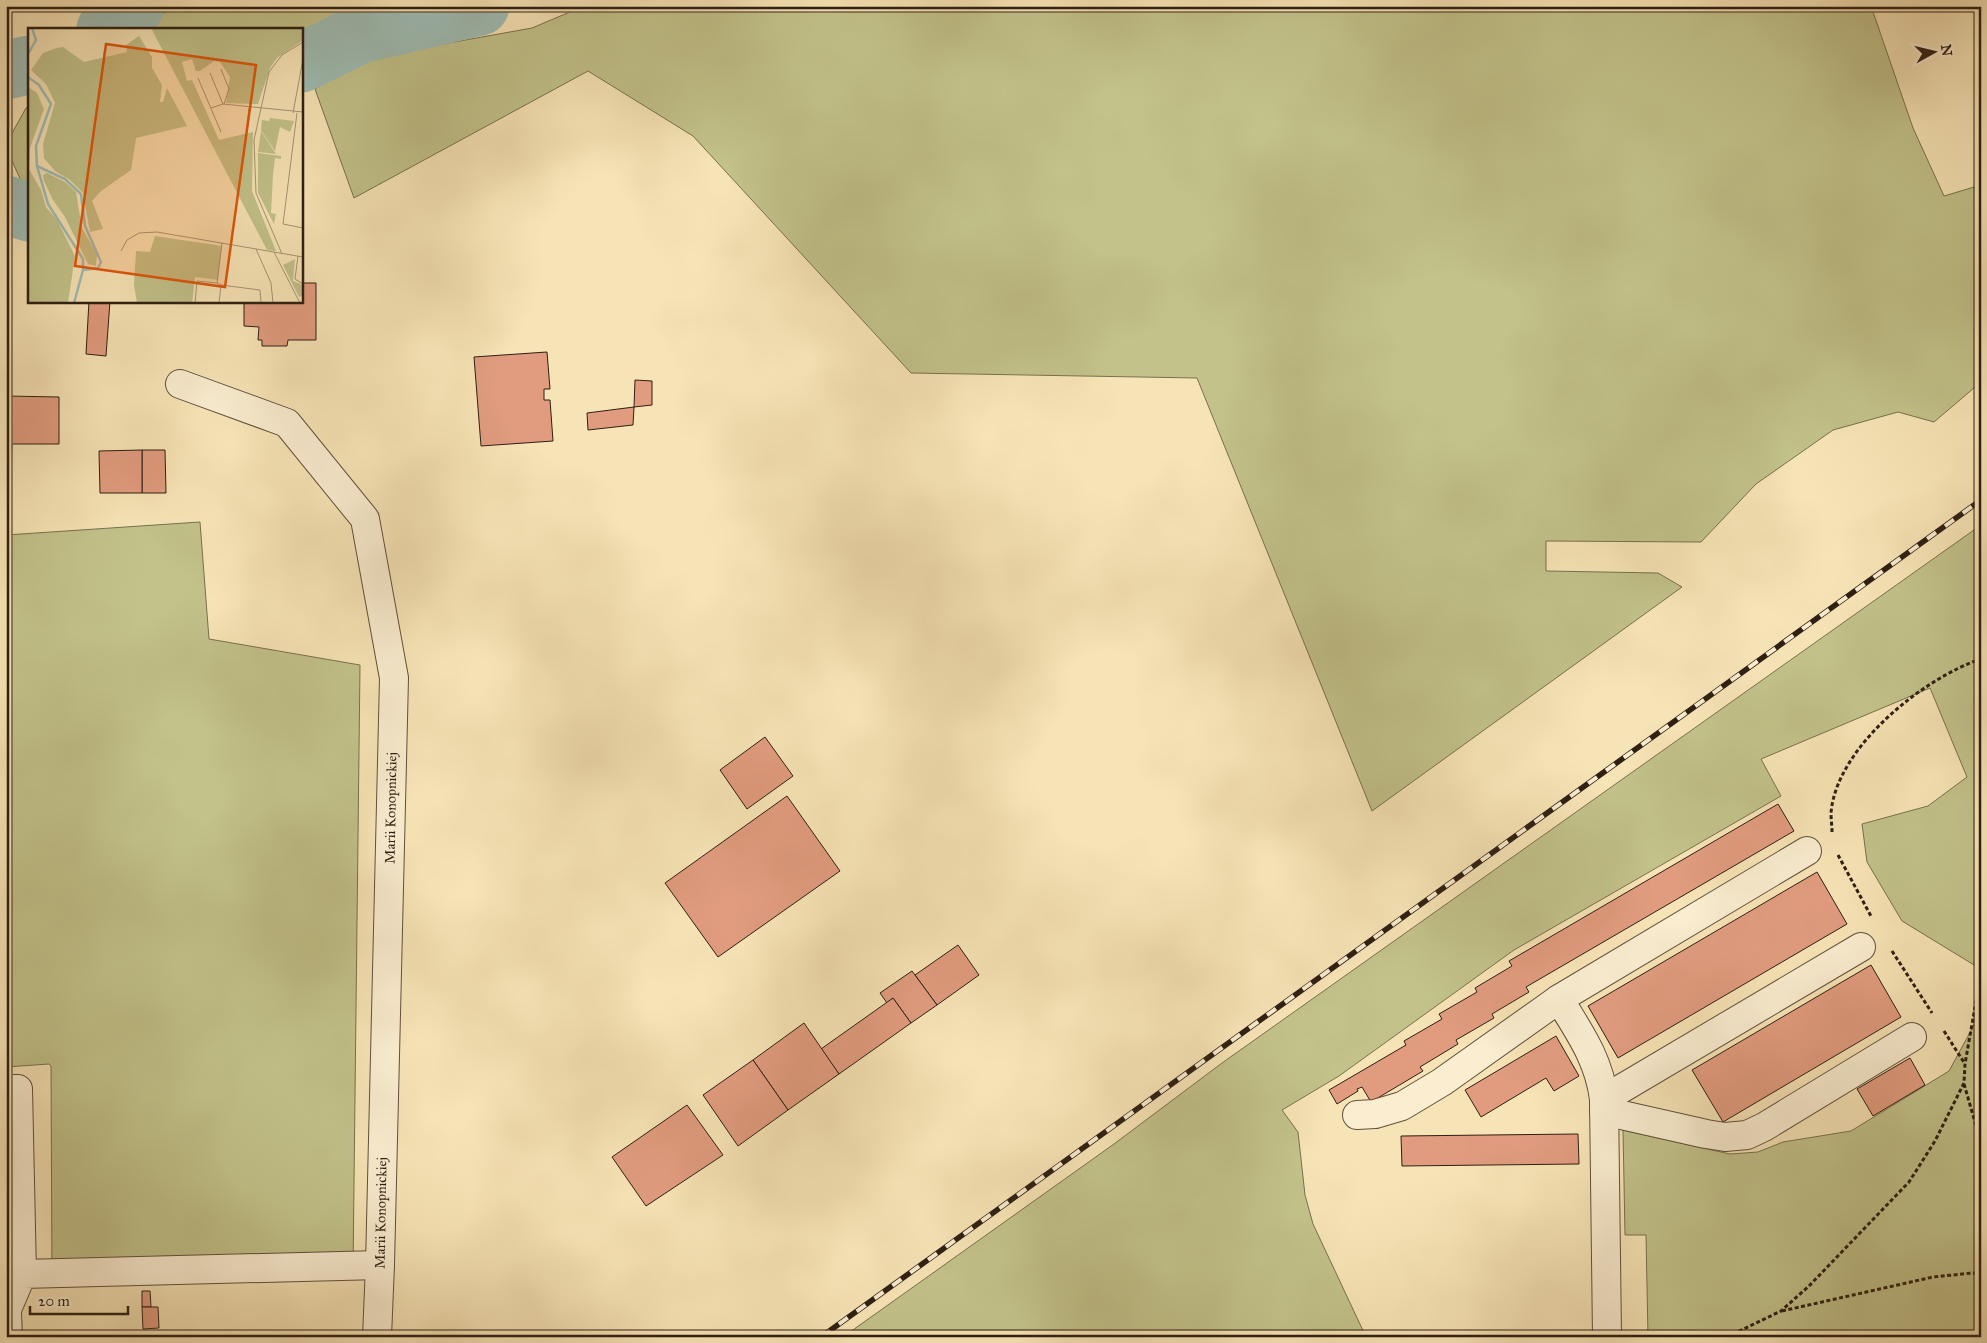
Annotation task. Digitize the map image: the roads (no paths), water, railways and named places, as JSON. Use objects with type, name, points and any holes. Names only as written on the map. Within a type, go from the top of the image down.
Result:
[{"type":"street","name":"Marii Konopnickiej","points":[[180,384],[287,423],[365,518],[394,678],[377,1337]]},
{"type":"street","points":[[1357,1115],[1375,1114],[1402,1106],[1442,1082],[1559,999],[1807,851]]},
{"type":"street","points":[[1604,1105],[1861,947]]},
{"type":"street","points":[[1559,999],[1592,1053],[1601,1078],[1604,1105],[1606,1337]]},
{"type":"street","points":[[1604,1105],[1706,1134],[1725,1137],[1747,1135],[1764,1127],[1912,1037]]},
{"type":"street","points":[[6,1089],[18,1089],[22,1274],[7,1320]]},
{"type":"street","points":[[22,1274],[380,1265]]},
{"type":"waterway","points":[[107,28],[135,6]]},
{"type":"waterway","points":[[302,63],[360,34],[480,6]]},
{"type":"waterway","points":[[6,70],[28,65]]},
{"type":"waterway","points":[[6,205],[28,212]]},
{"type":"railway","points":[[821,1337],[1981,500]]}]
